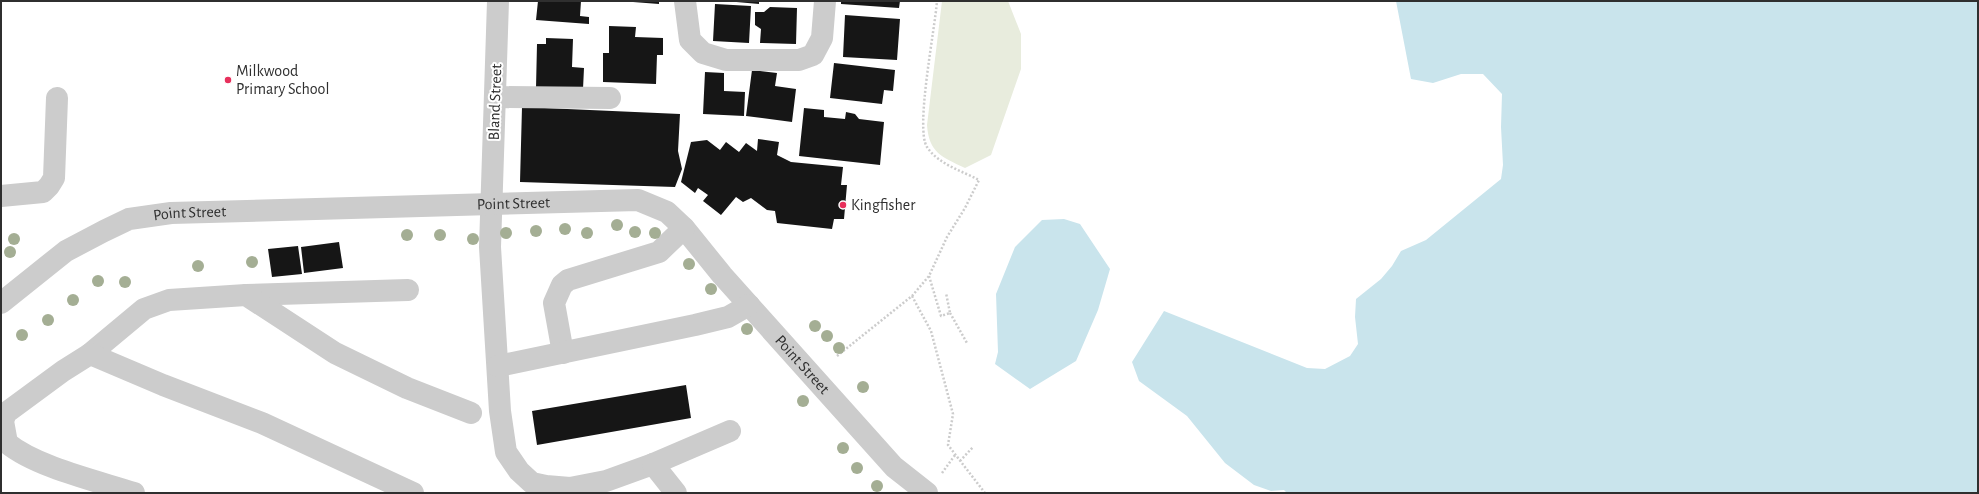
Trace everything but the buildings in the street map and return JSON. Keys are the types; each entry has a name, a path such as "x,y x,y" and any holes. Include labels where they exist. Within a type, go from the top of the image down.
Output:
{"street":[{"name":"Bland Street","path":"498,1 490,204 491,274 500,411 506,452 519,471 532,483 570,488 606,481 653,464 730,431"},
{"path":"685,1 690,40 703,53 726,60 799,60 813,55 822,38 824,1"},
{"path":"495,97 610,98"},
{"path":"1,196 43,192 50,186 54,178 57,98"},
{"name":"Point Street","path":"1,303 66,251 129,219 171,213 638,200 668,212 684,228 749,305 894,467 933,486"},
{"path":"563,353 554,303 562,285 568,280 659,252 684,228"},
{"path":"134,493 76,474 20,453 7,443 3,422 6,413 63,371 90,354 144,309 169,300 246,295 408,290"},
{"path":"246,295 335,353 407,388 471,412"},
{"path":"498,366 695,326 728,317 749,305"},
{"path":"90,354 162,385 262,423 413,493"},
{"path":"653,464 676,493"}],"path":[{"path":"837,356 912,296 929,276 947,237 966,208 979,180 938,159 927,147 923,136 923,110 937,1"},
{"path":"929,276 941,316 950,313"},
{"path":"946,294 950,313 967,343"},
{"path":"912,296 931,331 953,414 948,445 985,493"},
{"path":"960,461 973,447"},
{"path":"933,486 956,454"}],"shaded area":[{"path":"942,1 1008,1 1021,34 1021,69 991,155 965,168 938,153 934,148 928,134 927,125"}],"water":[{"path":"1396,1 1978,1 1978,493 1287,493 1284,490 1271,491 1254,485 1225,463 1187,416 1139,381 1132,362 1164,311 1307,368 1325,369 1350,356 1358,344 1355,317 1356,299 1381,279 1392,266 1401,251 1426,240 1501,179 1503,165 1501,127 1502,94 1483,74 1461,74 1433,83 1411,79"},
{"path":"1064,219 1080,224 1110,269 1098,310 1076,361 1030,389 995,364 998,352 996,294 1015,247 1042,220"}],"place":[{"name":"Milkwood Primary School","path":"228,80"},
{"name":"Kingfisher","path":"843,205"}]}
